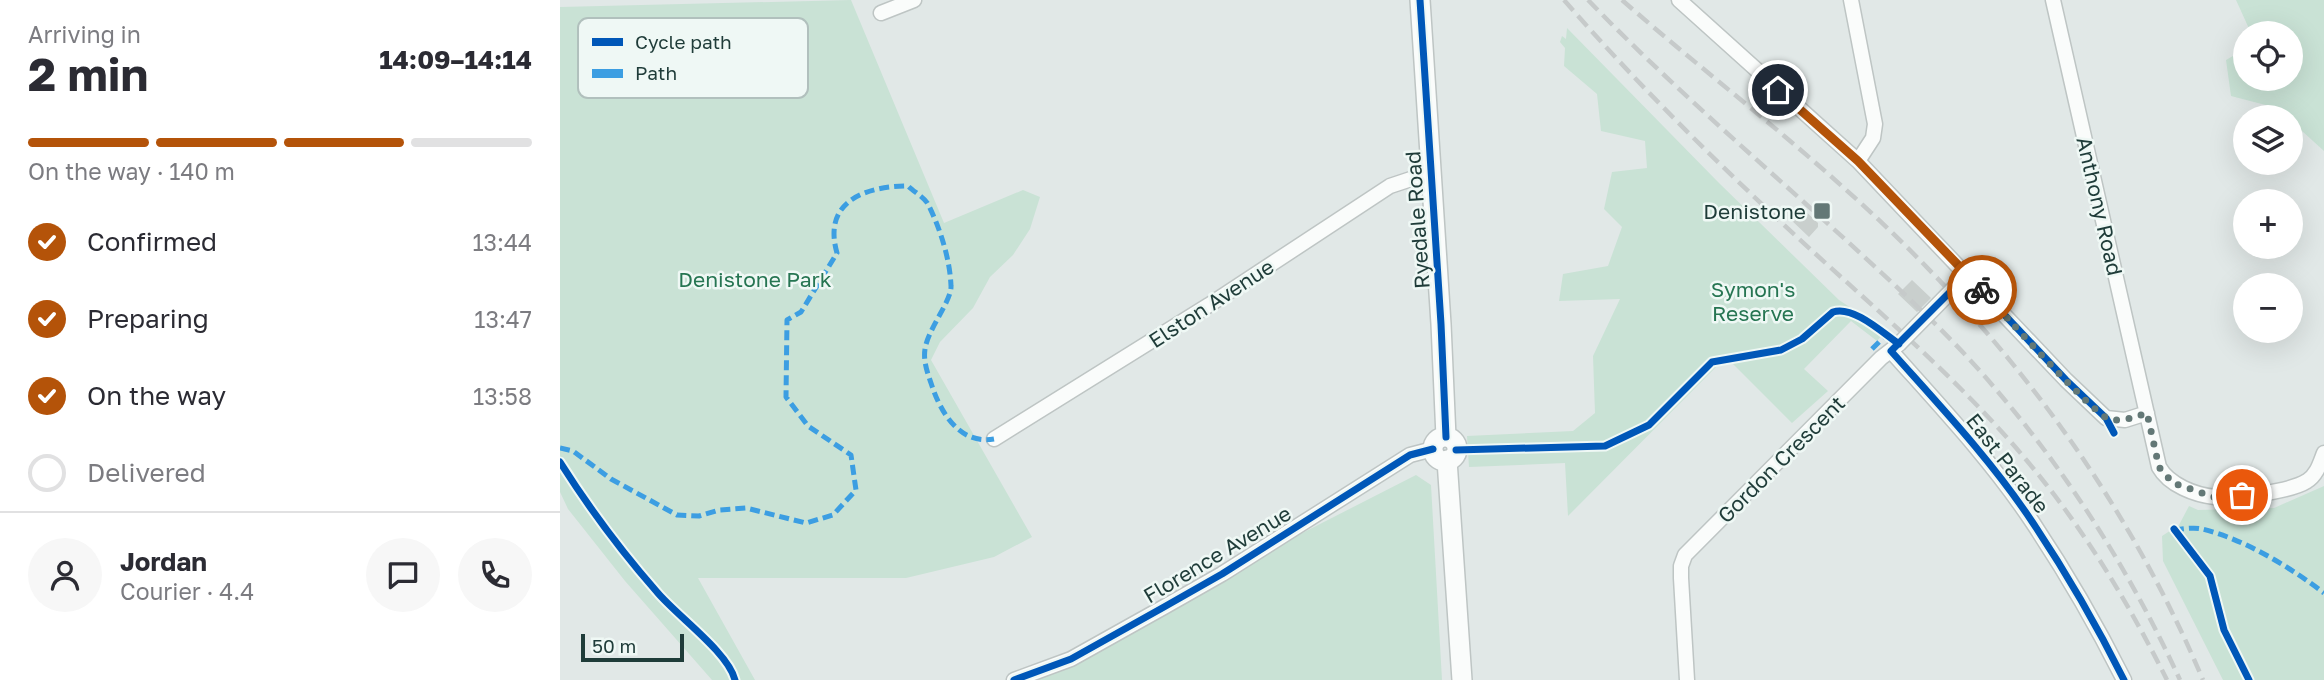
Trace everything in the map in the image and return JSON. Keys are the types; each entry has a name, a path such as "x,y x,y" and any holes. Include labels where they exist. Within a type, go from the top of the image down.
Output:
{"street":[{"path":"881,13 914,0"},
{"name":"Ryedale Road","path":"1420,0 1441,324 1442,449 1462,680"},
{"path":"1679,0 1858,161 1963,279 2106,418 2125,420 2147,413"},
{"path":"1851,0 1875,124 1873,138 1858,161"},
{"name":"Anthony Road","path":"2053,0 2162,473 2173,483 2214,497 2269,493 2309,480 2316,473 2324,453"},
{"name":"Elston Avenue","path":"994,439 1209,305 1390,186 1411,179 1431,179"},
{"name":"Gordon Crescent","path":"1687,680 1681,578 1685,555 1963,279"},
{"name":"East Parade","path":"1895,348 2032,522 2096,626 2124,680"},
{"name":"Florence Avenue","path":"1014,680 1072,659 1222,574 1410,455 1442,449"}],"green space":[{"name":"Denistone Park","path":"851,0 944,223 1023,190 1040,197 1030,229 1013,255 990,277 973,308 940,342 931,360 1032,537 994,557 906,578 698,578 755,680 712,680 625,581 568,509 560,492 560,7"},
{"path":"2236,0 2324,0 2324,151 2303,132 2303,105 2266,105 2231,96 2226,60 2233,56 2233,91 2303,91 2303,21 2246,21"},
{"name":"Symon's Reserve","path":"1567,28 1719,183 1839,300 1886,331 1877,341 1851,321 1804,369 1828,391 1792,423 1726,357 1568,516 1565,463 1469,467 1467,436 1573,431 1595,413 1593,356 1620,299 1559,301 1563,274 1608,266 1622,227 1604,209 1612,172 1647,168 1645,141 1601,131 1597,94 1564,66 1565,48 1560,42 1562,36 1566,39"},
{"path":"1416,475 1431,485 1442,680 1010,680 1062,667 1222,574"},
{"path":"2324,486 2324,680 2223,680 2163,561 2162,536 2179,525 2189,506 2198,510 2274,508"}],"building":[{"path":"1800,206 1818,223 1818,227 1809,237 1789,218"},
{"path":"1912,280 1931,298 1917,312 1898,294"}],"railway":[{"path":"1564,0 1648,92 1707,151 1926,355 2017,449 2063,506 2095,554 2126,603 2167,680"},
{"path":"1588,0 1683,93 1904,294 1993,386 2048,454 2097,527 2141,602 2180,680"},
{"path":"1622,0 1844,188 1901,241 1954,296 2004,354 2095,476 2171,609 2203,680"}],"marked path":[{"path":"560,448 573,451 611,479 677,515 699,516 719,510 746,508 806,523 833,515 856,490 851,455 808,426 786,397 787,320 801,312 837,253 834,235 836,221 842,209 863,193 908,186 926,201 944,244 949,265 950,292 925,349 925,363 930,381 941,407 954,425 971,437 994,439"},
{"path":"1872,349 1886,335"},
{"path":"2174,530 2199,528 2234,540 2282,564 2324,593"}],"cycle path":[{"path":"1420,0 1446,437"},
{"path":"2114,433 2106,418 2066,380 1967,275 1891,351 1965,434 2017,500 2070,581 2124,680"},
{"path":"1456,450 1605,446 1649,425 1712,362 1781,350 1802,339 1833,312 1850,312 1899,344"},
{"path":"1014,680 1071,659 1222,574 1410,455 1433,449"},
{"path":"560,462 631,561 666,602 713,646 735,680"},
{"path":"2174,529 2210,576 2224,630 2249,680"}],"way so far":[{"path":"1982,290 2066,380 2106,418 2125,420 2147,413 2159,467 2173,483 2214,497 2242,495"}],"place":[{"name":"Denistone","path":"1822,211"}],"route":[{"path":"1778,90 1858,161 1982,290"}]}
